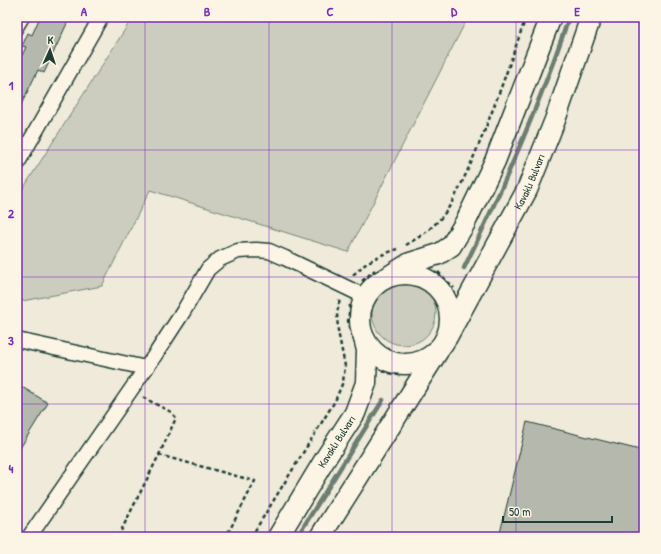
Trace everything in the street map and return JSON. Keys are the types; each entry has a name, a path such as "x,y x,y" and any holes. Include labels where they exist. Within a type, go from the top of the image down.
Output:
{"main road":[{"name":"Kavaklı Bulvarı","path":"278,537 327,456 356,413 366,383 367,350 360,323 361,308 366,297 377,282 410,263 438,254 451,246 465,223 495,161 551,17"},
{"name":"Kavaklı Bulvarı","path":"320,537 443,343 527,190 556,120 592,17"},
{"name":"Kavaklı Bulvarı","path":"364,338 373,351 385,359 399,364 413,363 427,358 443,343 451,323 450,309 444,295 435,284 422,276 406,273 391,275"}],"street":[{"path":"17,164 101,17"},
{"path":"29,537 146,368 183,312 208,269 220,259 238,252 256,250 269,251 366,297"},
{"path":"17,340 146,368"}],"lane":[{"path":"17,32 26,17"}],"path":[{"path":"437,272 455,288"},
{"path":"377,370 409,377"},
{"path":"118,537 176,418 171,412 130,391"},
{"path":"159,455 255,481 226,537"}],"shaded area":[{"path":"133,17 468,17 348,252 150,190 102,286 17,302 17,198"},
{"path":"404,281 416,284 427,290 433,301 436,313 433,325 427,336 416,342 404,345 392,342 381,336 375,325 372,313 375,301 381,290 392,284"}],"building":[{"path":"40,17 70,17 44,73 38,70 17,113 17,66 26,47 22,46 28,33 32,35"},
{"path":"17,384 48,403 17,453"},
{"path":"527,422 644,451 644,537 499,537"}],"waterway":[{"path":"464,268 534,113 569,17"},
{"path":"297,537 383,400"}]}
